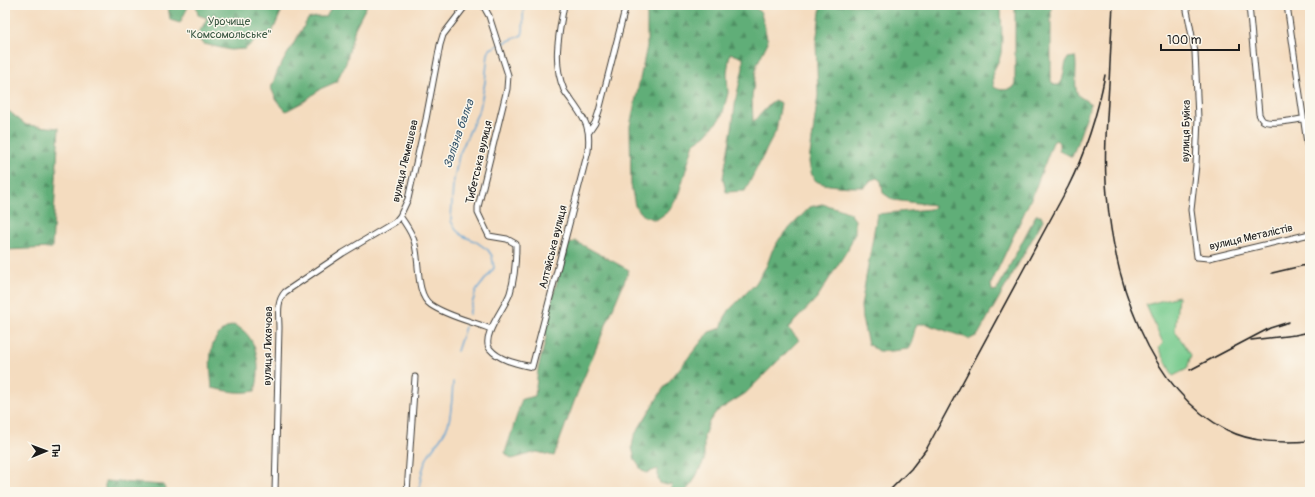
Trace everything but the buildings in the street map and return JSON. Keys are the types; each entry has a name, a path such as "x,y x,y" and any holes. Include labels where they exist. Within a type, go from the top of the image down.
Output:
{"street":[{"name":"вулиця Лемешєва","path":"466,5 443,35 409,192 404,209 400,216 413,237 418,256 422,294 429,304 447,314 491,329"},
{"name":"Тибетська вулиця","path":"483,5 489,16 508,75 507,89 478,207 478,213 489,236 507,239 516,244 516,270 510,294 491,329 488,344 490,349 503,358 532,367"},
{"name":"Алтайська вулиця","path":"532,367 588,151 589,132 586,122 564,90 558,67 557,51 564,5"},
{"name":"Алтайська вулиця","path":"589,132 595,123 626,5"},
{"name":"вулиця Буйка","path":"1186,5 1195,52 1198,118 1196,165 1191,210 1197,257"},
{"path":"1249,5 1259,114 1261,119 1265,122 1302,119"},
{"path":"1287,5 1302,119 1310,164"},
{"name":"вулиця Лихачова","path":"275,492 279,328 278,305 280,298 285,292 343,252 395,222 400,216"},
{"name":"вулиця Металістів","path":"1197,257 1209,258 1310,234"},
{"path":"406,492 415,377"}],"green space":[{"name":"Урочище \"Комсомольське\"","path":"168,5 189,5 180,23 170,20"},
{"name":"Урочище \"Комсомольське\"","path":"196,5 284,5 272,33 263,34 245,49 230,50 204,44 195,37 207,18 198,15"},
{"path":"333,5 367,5 355,28 346,63 336,82 320,89 305,101 286,111 277,101 271,88 278,70 308,19 326,17"},
{"path":"626,5 753,5 761,13 768,42 757,64 752,97 753,122 774,100 781,103 776,131 745,191 726,192 723,178 736,98 743,68 743,58 730,53 727,73 728,93 722,116 706,135 694,143 678,196 669,211 656,220 644,216 635,206 631,185 630,126 647,46 647,12 626,7"},
{"path":"821,5 1001,5 1001,53 994,71 993,80 994,87 1001,90 1013,88 1015,83 1015,5 1051,5 1051,81 1054,85 1059,85 1061,82 1068,58 1075,57 1078,95 1091,104 1072,157 1059,150 1059,143 1056,140 1053,142 1034,192 991,284 992,291 997,290 1036,215 1041,215 1043,220 978,335 970,339 926,324 917,324 908,349 878,351 868,344 862,319 861,306 877,214 931,209 934,205 893,200 883,193 881,181 877,178 871,180 865,187 831,185 815,180 809,162 818,95 816,43"},
{"path":"5,108 26,125 59,128 52,248 5,250"},
{"path":"822,204 850,213 855,220 855,233 848,249 817,298 788,328 799,340 746,393 716,412 709,422 704,436 704,461 693,482 685,492 670,492 672,484 667,485 660,483 658,479 658,469 646,473 641,469 635,460 632,447 634,436 663,389 709,332 721,328 730,309 756,283 767,265 772,251 780,238 810,207"},
{"path":"575,241 629,270 577,394 554,456 537,452 512,459 505,453 522,399 535,396 538,369 546,338 545,322 568,245"},
{"path":"1178,296 1175,331 1191,355 1187,369 1173,376 1159,348 1163,343 1146,305"},
{"path":"233,325 248,335 256,352 258,372 255,391 239,392 212,388 210,369 211,351 218,336 224,330"},
{"path":"105,481 163,485 167,492 105,492"}],"waterway":[{"name":"Залізна балка","path":"469,314 476,291 494,268 492,256 488,250 475,241 463,236 456,230 451,221 453,184 459,155 480,108 490,49 522,35 524,7 530,5"},
{"path":"457,351 465,327"},
{"name":"Залізна балка","path":"419,492 426,460 448,425 453,382"}],"railway":[{"path":"1113,5 1106,148 1107,195 1117,261 1127,295 1140,328 1156,360 1175,388 1199,412 1227,430 1257,440 1278,442 1310,441"},
{"path":"888,492 911,469 927,448 1068,187 1090,132 1099,103 1105,75"},
{"path":"1272,273 1310,264"},
{"path":"1190,370 1270,328 1289,322"},
{"path":"1251,340 1310,332"}]}
